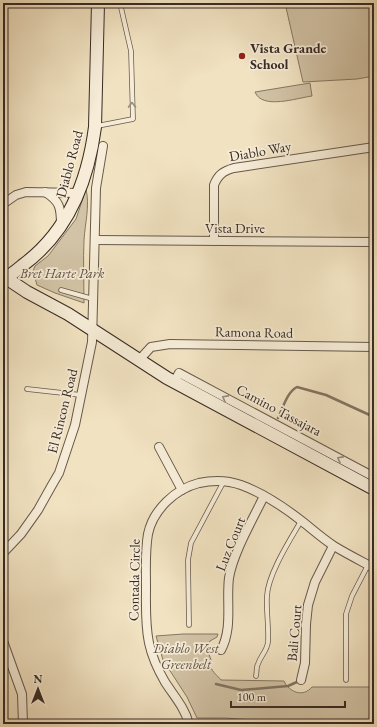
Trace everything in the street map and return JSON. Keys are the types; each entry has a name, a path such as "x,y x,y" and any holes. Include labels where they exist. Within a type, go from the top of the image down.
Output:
{"street":[{"name":"Diablo Road","path":"4,279 31,260 51,240 72,208 78,192 89,159 94,127 98,3"},
{"name":"El Rincon Road","path":"3,553 21,534 38,510 59,473 75,425 92,342 91,328 96,188 103,146"},
{"name":"Diablo Way","path":"214,241 214,186 217,178 222,173 241,167 374,148"},
{"path":"3,204 16,195 26,192 78,192"},
{"path":"45,192 52,196 57,202 61,214 61,225"},
{"name":"Vista Drive","path":"95,240 374,242"},
{"name":"Camino Tassajara","path":"4,279 68,314 174,382 374,489"},
{"name":"Ramona Road","path":"140,359 151,347 170,344 374,347"},
{"name":"Camino Tassajara","path":"174,382 179,373 374,477"},
{"path":"159,447 182,490"},
{"name":"Contada Circle","path":"189,724 176,697 165,681 154,660 146,627 146,549 148,533 153,519 161,507 171,498 182,490 208,481 224,481 240,484 264,496 286,510 333,546 371,566"},
{"name":"Luz Court","path":"221,650 225,643 227,633 229,578 232,565 264,496"},
{"name":"Bali Court","path":"301,680 305,663 308,604 315,582 333,546"},
{"path":"3,641 22,694 23,724"}],"lane":[{"path":"94,127 132,119 131,51 120,3"},
{"path":"61,290 93,299"},
{"path":"27,389 81,395"},
{"path":"189,625 188,560 191,543 224,481"},
{"path":"256,676 258,663 266,651 268,642 266,595 268,586 289,542 302,521"},
{"path":"346,680 346,614 352,596 371,566"}],"green space":[{"path":"285,3 374,3 374,76 357,79 303,82"},
{"path":"310,83 312,96 280,102 265,100 259,97 255,92"},
{"name":"Bret Harte Park","path":"86,189 88,202 84,248 84,303 37,285 33,271 35,266 48,256 76,219"},
{"name":"Diablo West Greenbelt","path":"218,634 217,637 210,641 207,649 211,660 212,669 221,680 284,681 293,691 301,693 312,687 374,687 374,724 254,724 253,720 197,718 187,697 163,660 156,636"}],"waterway":[{"path":"278,418 288,396 297,387 326,395 374,417"},
{"path":"216,684 241,690 288,686 299,681"}],"place":[{"name":"Vista Grande School","path":"242,56"}]}
